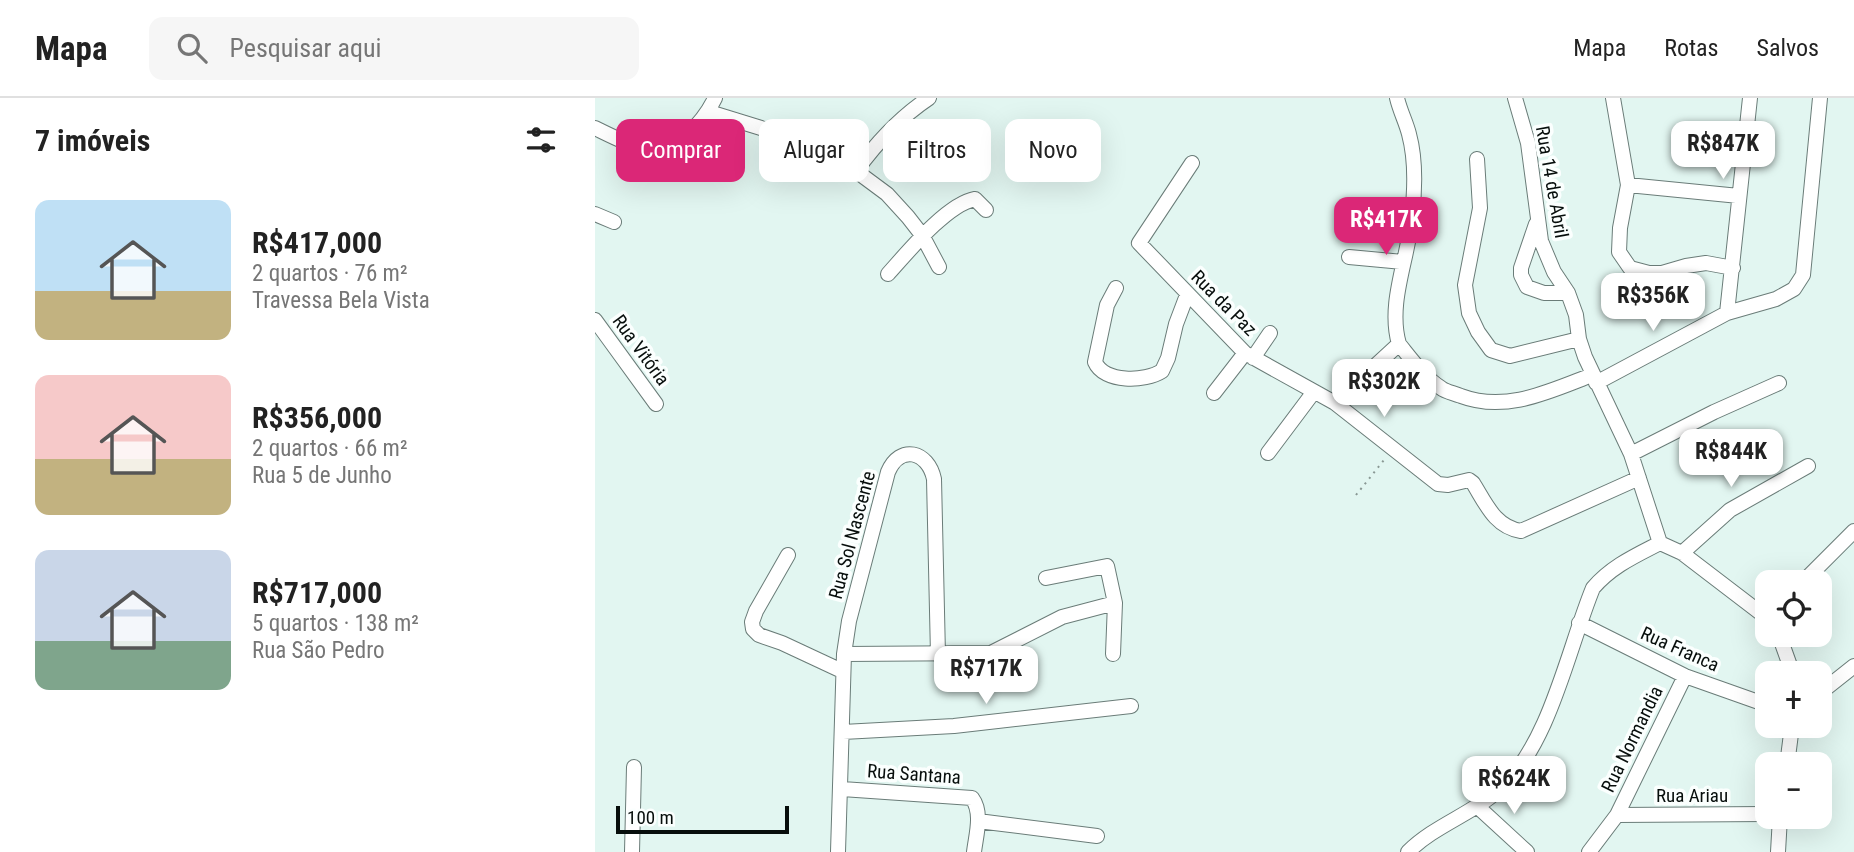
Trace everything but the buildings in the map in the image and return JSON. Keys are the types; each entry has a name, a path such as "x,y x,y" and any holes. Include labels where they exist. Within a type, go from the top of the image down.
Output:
{"street":[{"path":"595,128 638,146 658,149 679,142 709,112 715,98"},
{"path":"869,154 887,131 907,112 929,98"},
{"path":"1397,98 1409,132 1414,159 1412,217 1395,328 1399,344 1417,367 1441,389 1469,399 1513,402 1594,379 1727,313 1776,299 1794,289 1803,275 1820,98"},
{"name":"Rua 14 de Abril","path":"1515,98 1528,144 1541,241 1554,272 1569,293 1576,315 1579,339 1594,379 1631,454 1660,543"},
{"path":"1613,98 1628,185 1620,228 1619,251 1630,268 1662,274 1706,263 1733,268"},
{"path":"1727,313 1750,98"},
{"path":"709,112 759,127"},
{"path":"1477,159 1480,208 1465,285 1469,313 1478,332 1491,350 1510,356 1579,339"},
{"name":"Rua da Paz","path":"1192,163 1139,243 1187,295 1249,355 1335,403 1439,484 1448,485 1469,480 1500,524 1509,529 1521,531 1639,478"},
{"path":"869,181 887,194 922,235 939,267"},
{"path":"1628,185 1739,197"},
{"path":"888,274 922,235 967,201 978,200 986,210"},
{"path":"595,215 614,222"},
{"path":"1537,223 1521,275 1527,287 1544,293 1569,293"},
{"path":"1349,257 1403,262"},
{"path":"1115,288 1107,305 1095,362 1101,371 1138,379 1157,374 1165,366 1187,295"},
{"name":"Rua Vitória","path":"595,320 656,404"},
{"path":"1214,393 1270,332"},
{"path":"1335,403 1399,344"},
{"path":"1631,454 1779,383"},
{"path":"1268,453 1313,393"},
{"name":"Rua Sol Nascente","path":"838,852 842,789 842,671 849,621 888,472 899,457 912,454 930,465 934,479 939,655"},
{"path":"1682,553 1730,510 1808,467"},
{"path":"1815,570 1854,531"},
{"path":"1408,852 1453,819 1478,807 1503,787 1518,769 1543,727 1593,588 1605,574 1622,562 1660,543 1682,553 1755,609"},
{"path":"788,555 756,611 752,620 753,629 759,635 842,671"},
{"path":"1046,578 1107,566 1115,603 1113,654"},
{"path":"844,654 991,653 1062,617 1115,603"},
{"name":"Rua Franca","path":"1579,622 1685,676 1755,701"},
{"path":"1832,683 1854,666"},
{"name":"Rua Normandia","path":"1589,852 1617,815 1685,676"},
{"path":"843,732 954,726 1131,706"},
{"path":"632,852 633,767"},
{"name":"Rua Santana","path":"842,789 964,796 972,799 977,815 1097,836"},
{"path":"1478,807 1527,852"},
{"name":"Rua Ariau","path":"1617,815 1755,814"},
{"path":"974,852 977,815"},
{"path":"1778,852 1779,829"}],"path":[{"path":"1356,495 1393,449"}]}
